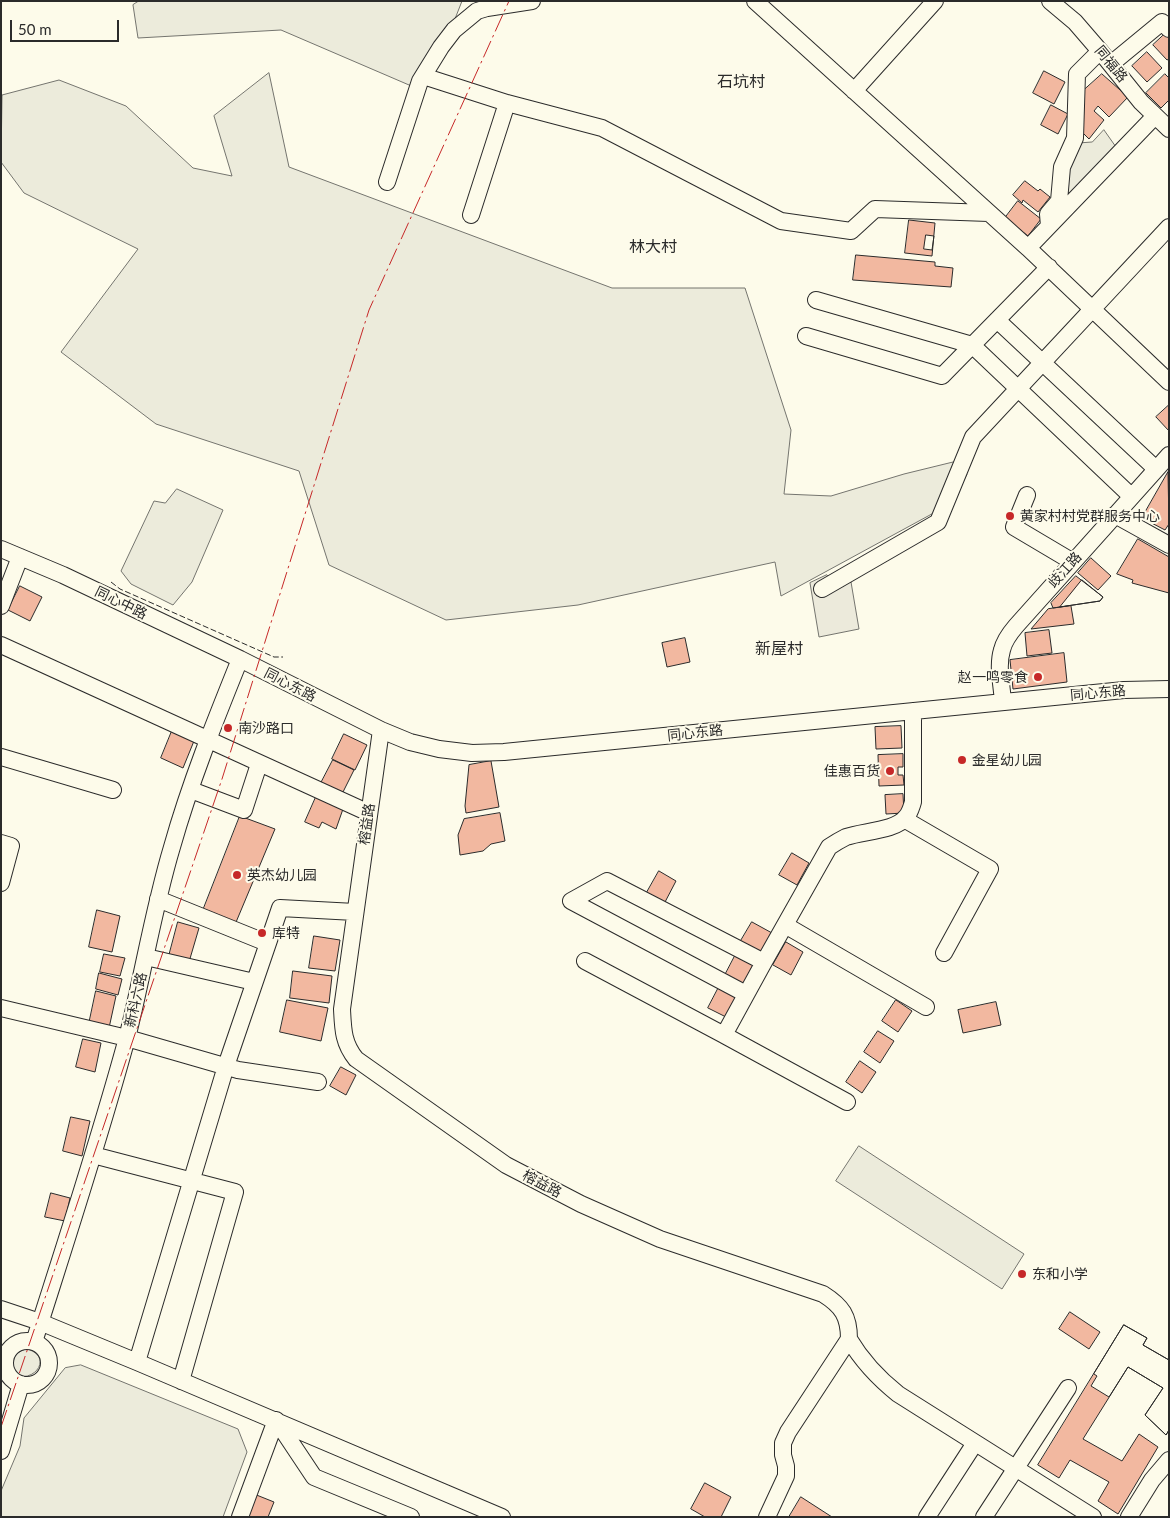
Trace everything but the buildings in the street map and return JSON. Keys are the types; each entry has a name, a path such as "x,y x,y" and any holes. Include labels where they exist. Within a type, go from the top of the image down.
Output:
{"street":[{"path":"387,182 420,81 450,36 477,11 532,1"},
{"path":"854,91 935,1"},
{"name":"同福路","path":"1050,1 1075,22 1141,102 1169,129"},
{"path":"765,5 854,91 1049,267 1169,382"},
{"path":"1111,64 1162,22 1169,30"},
{"path":"1049,226 1048,214 1059,201 1062,167 1075,138 1077,74 1100,50"},
{"path":"423,76 507,103 602,128 781,221 851,231 875,209 989,213"},
{"path":"471,215 507,103"},
{"path":"1028,248 1155,116"},
{"path":"822,589 938,522 972,437 1169,226"},
{"path":"806,336 942,376 1049,267"},
{"path":"816,300 972,345 1131,496"},
{"path":"997,320 1156,469"},
{"name":"歧江路","path":"1002,702 1000,659 1005,641 1016,626 1169,455"},
{"path":"1028,495 1014,527 1073,562"},
{"path":"1115,515 1169,545"},
{"name":"同心中路","path":"1,549 63,575 240,659"},
{"path":"1,606 20,557"},
{"path":"1,645 369,813"},
{"name":"同心东路","path":"240,659 381,730 410,742 439,749 472,753 504,752 1124,690 1169,689"},
{"name":"新科六路","path":"34,1342 72,1226 127,1038 158,899 172,847 208,740 240,659"},
{"path":"724,1035 829,847 848,837 899,824 910,811 913,802 913,711"},
{"name":"榕益路","path":"381,730 342,1008 343,1031 349,1050 356,1059 506,1165 581,1204 660,1239 824,1294 836,1302 844,1312 849,1325 849,1339"},
{"path":"1,757 113,790"},
{"path":"191,790 244,810 259,764"},
{"path":"904,819 990,869 944,953"},
{"path":"1,843 11,846 1,882"},
{"path":"746,994 571,901 607,881 764,962"},
{"path":"158,899 267,943"},
{"path":"137,1362 226,1066 280,908 356,912"},
{"path":"785,925 926,1007"},
{"path":"146,957 254,982"},
{"path":"585,961 847,1102"},
{"path":"1,1008 127,1038 238,1070 318,1082"},
{"path":"93,1155 235,1192 181,1381"},
{"path":"1,1309 40,1322 137,1362 502,1517"},
{"path":"767,1517 786,1476 783,1455 784,1443 788,1432 849,1339 869,1368 898,1394 1093,1517"},
{"path":"27,1341 34,1342 41,1345 46,1351 48,1366 46,1373 42,1379 35,1383 20,1384 6,1370 6,1356 14,1345 27,1341"},
{"path":"1,1451 20,1384"},
{"path":"984,1517 1068,1388"},
{"path":"240,1517 276,1420"},
{"path":"276,1420 314,1478 411,1517"},
{"path":"927,1517 975,1443"},
{"path":"1129,1517 1152,1480 1169,1460"}],"shaded area":[{"path":"139,1 462,1 433,75 423,91 281,30 138,38 133,5"},
{"path":"269,73 289,167 612,288 745,288 791,430 784,494 831,496 904,474 953,462 967,474 952,503 781,596 775,562 578,605 446,620 329,565 299,471 156,424 61,352 138,249 24,193 1,162 2,95 59,80 126,106 193,168 232,176 214,116"},
{"path":"1104,130 1116,147 1065,201 1067,168 1078,143 1092,142"},
{"path":"177,489 223,510 192,582 173,605 131,584 121,571 154,501 165,503"},
{"path":"827,575 834,585 851,582 859,629 819,637 810,583"},
{"path":"859,1146 1024,1254 1002,1289 836,1181"},
{"path":"27,1349 38,1356 40,1366 32,1374 19,1377 13,1364 15,1356 22,1350"},
{"path":"81,1365 238,1429 247,1452 223,1517 1,1517 1,1491 20,1446 24,1418 65,1368"}],"fence":[{"path":"111,582 120,589 274,657 283,657"}],"power":[{"path":"1,1427 222,779 369,310 509,1"}],"place":[{"name":"黄家村村党群服务中心","path":"1010,516"},
{"name":"赵一鸣零食","path":"1038,677"},
{"name":"南沙路口","path":"228,728"},
{"name":"金星幼儿园","path":"962,760"},
{"name":"佳惠百货","path":"890,771"},
{"name":"英杰幼儿园","path":"237,875"},
{"name":"库特","path":"262,933"},
{"name":"东和小学","path":"1022,1274"}],"district":[{"name":"石坑村","path":"741,82"},
{"name":"林大村","path":"653,247"},
{"name":"新屋村","path":"779,649"}]}
